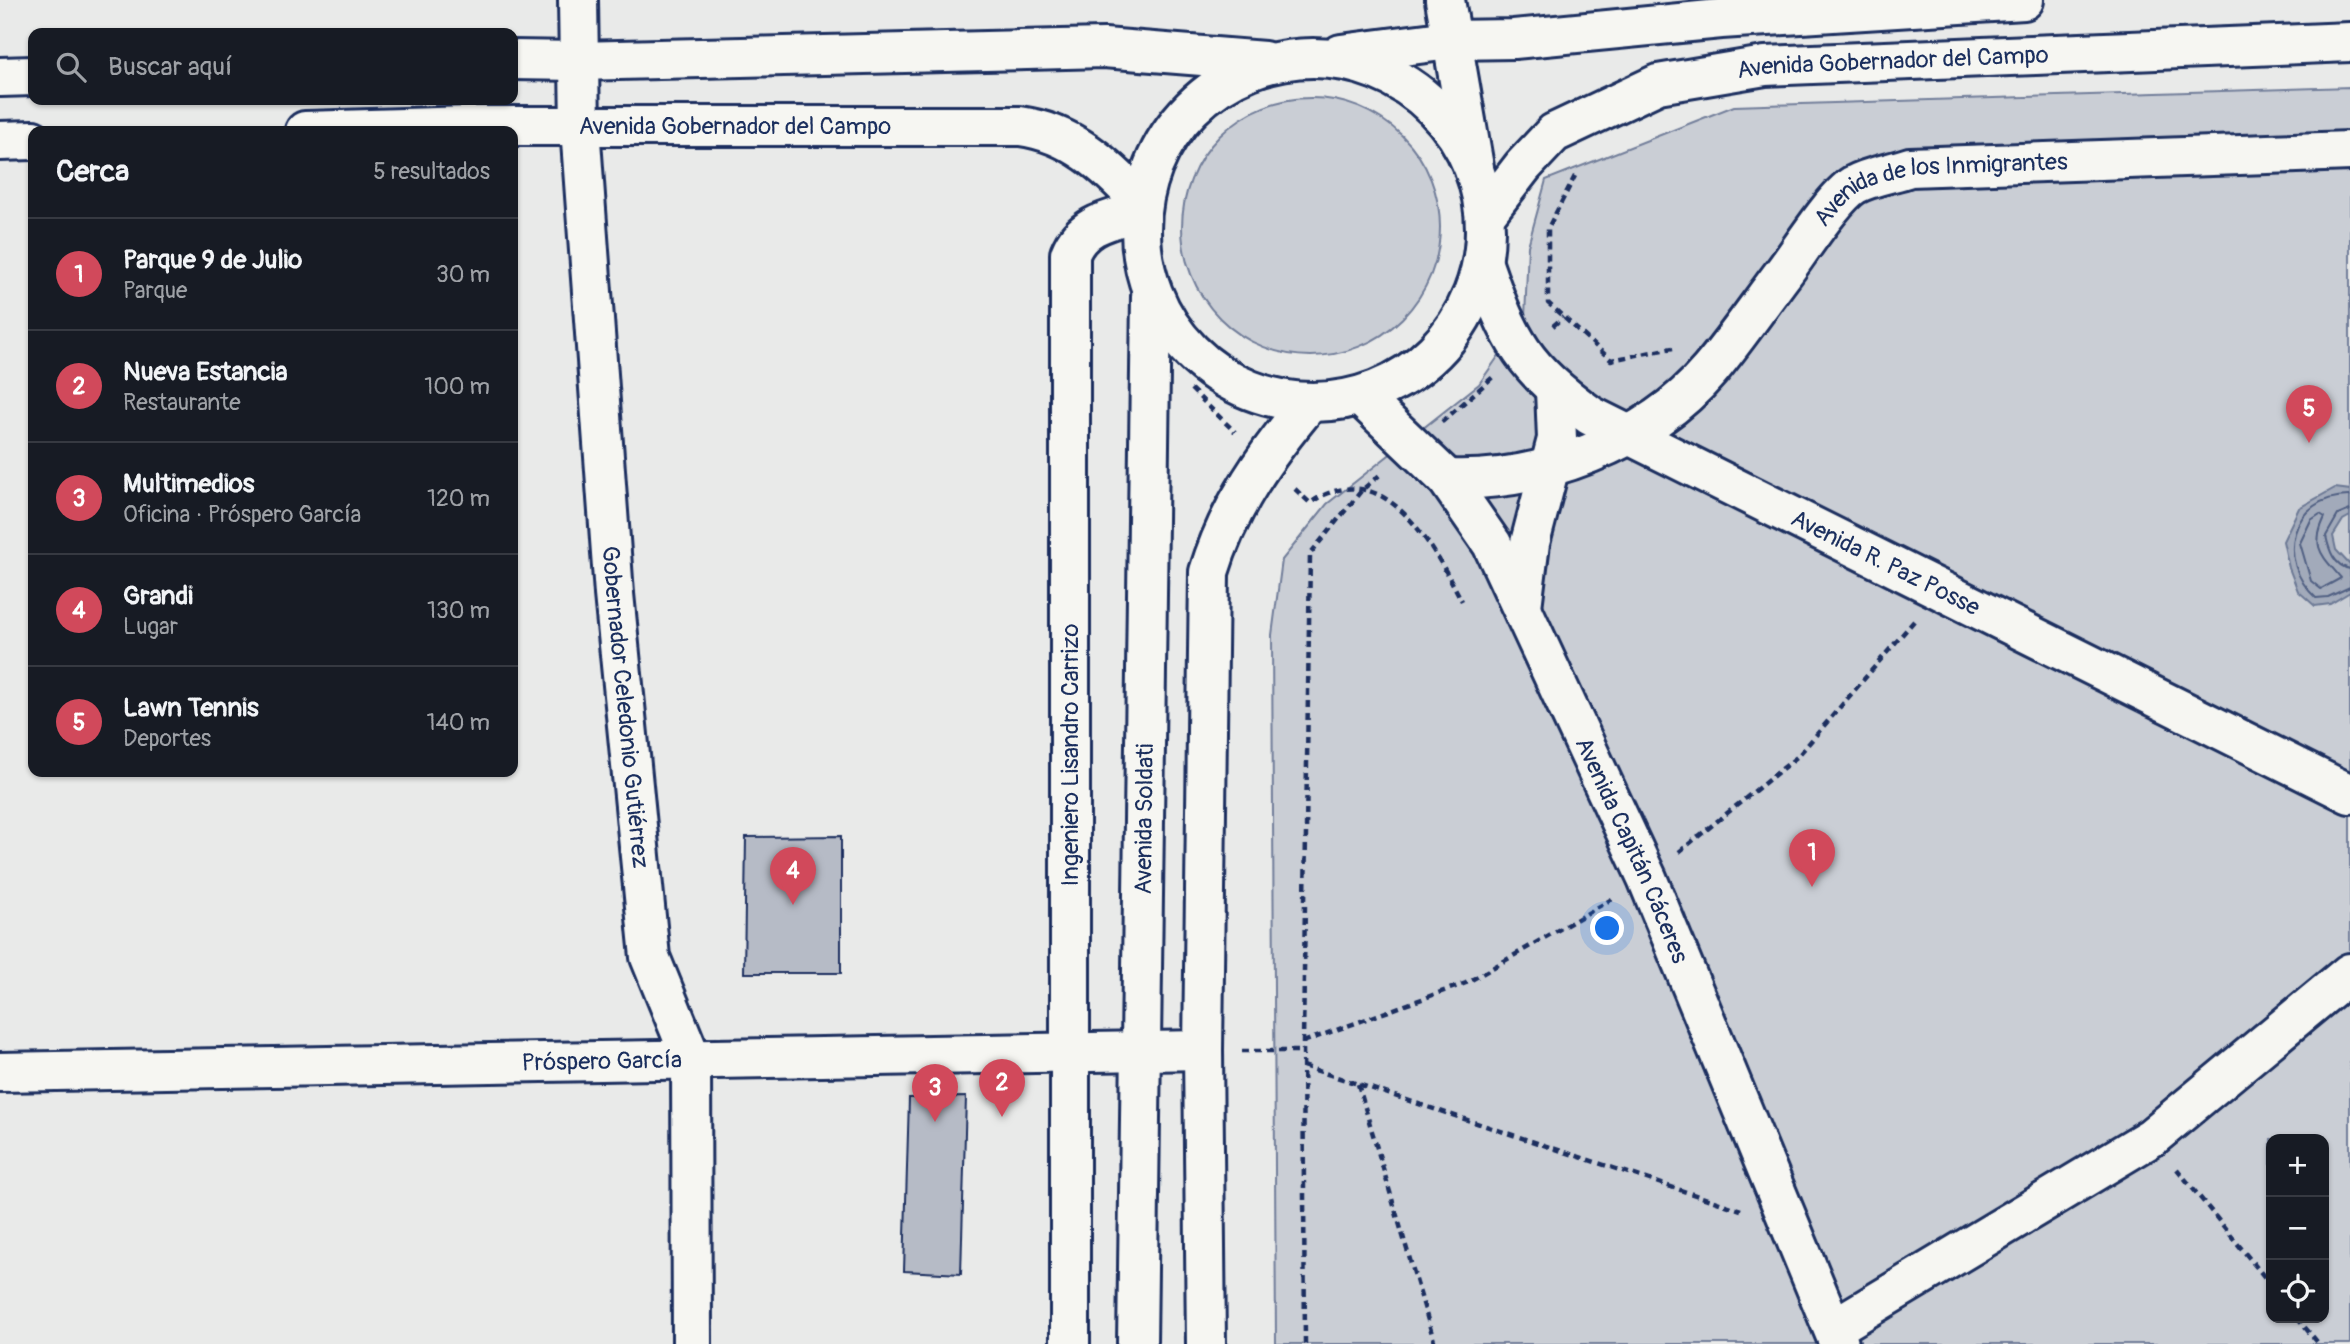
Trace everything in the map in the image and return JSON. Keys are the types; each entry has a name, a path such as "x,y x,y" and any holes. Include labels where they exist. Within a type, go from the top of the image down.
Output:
{"street":[{"name":"Gobernador Celedonio Gutiérrez","path":"578,0 580,127 614,594 650,957 691,1058 692,1344"},
{"path":"1273,61 1226,80 1186,112 1157,153 1141,206 1141,253 1151,294 1177,338 1214,373 1260,394 1310,402 1360,396 1403,377 1440,347 1467,309 1483,264 1486,214 1450,40 1445,0"},
{"path":"518,60 578,61 1104,48 1273,61 1450,40 1514,38 1721,19 2024,0"},
{"name":"Avenida Gobernador del Campo","path":"1486,214 1522,166 1554,133 1658,83 1765,66 2350,42"},
{"path":"1318,57 1368,65 1413,88 1450,123 1475,167"},
{"path":"0,77 28,76"},
{"name":"Avenida Gobernador del Campo","path":"518,126 1020,126 1050,132 1086,151 1141,206"},
{"path":"0,141 28,140"},
{"name":"Avenida de los Inmigrantes","path":"1447,479 1513,477 1551,467 1591,453 1630,433 1669,407 1708,372 1826,216 1854,186 1910,167 2350,151"},
{"name":"Ingeniero Lisandro Carrizo","path":"1070,1344 1070,254 1080,234 1141,206"},
{"name":"Avenida R. Paz Posse","path":"1483,264 1505,326 1536,373 1591,416 1630,433 2350,794"},
{"name":"Avenida Soldati","path":"1137,1344 1151,294"},
{"path":"1522,607 1530,543 1557,439 1555,390"},
{"name":"Avenida Capitán Cáceres","path":"1360,396 1447,479 1493,544 1647,878 1836,1336"},
{"path":"1206,1344 1203,1050 1209,572 1220,536 1239,499 1264,460 1310,402"},
{"path":"1836,1336 2152,1137 2350,972"},
{"name":"Próspero García","path":"0,1072 1203,1050"}],"path":[{"path":"1574,176 1548,228 1548,303 1611,360 1674,348"},
{"path":"1305,1344 1303,1051 1310,554 1362,490 1563,317"},
{"path":"1203,1050 1303,1051"},
{"path":"1303,1066 1792,1226"},
{"path":"1359,1084 1435,1344"},
{"path":"2152,1137 2266,1279"},
{"path":"2301,1323 2319,1344"}],"shaded area":[{"path":"2350,87 2350,1344 1276,1344 1272,635 1282,560 1327,504 1479,384 1525,318 1528,246 1546,180 1734,106"},
{"path":"1298,98 1324,98 1361,107 1383,119 1411,145 1431,177 1438,202 1438,252 1431,277 1419,299 1393,327 1361,347 1349,351 1324,356 1298,356 1261,347 1239,335 1211,309 1191,277 1187,265 1182,240 1182,214 1191,177 1203,155 1229,127 1261,107 1273,103"}],"water":[{"path":"2335,488 2350,490 2350,516 2343,520 2333,536 2336,550 2350,565 2350,592 2330,604 2315,606 2298,591 2283,541 2299,508"}],"building":[{"path":"841,836 841,973 744,973 746,837"},
{"path":"966,1097 961,1274 904,1271 909,1098"}],"place":[{"name":"Lawn Tennis","path":"2309,443"},
{"name":"Parque 9 de Julio","path":"1812,887"},
{"name":"Grandi","path":"793,905"},
{"name":"Nueva Estancia","path":"1002,1117"},
{"name":"Multimedios","path":"935,1122"}]}
